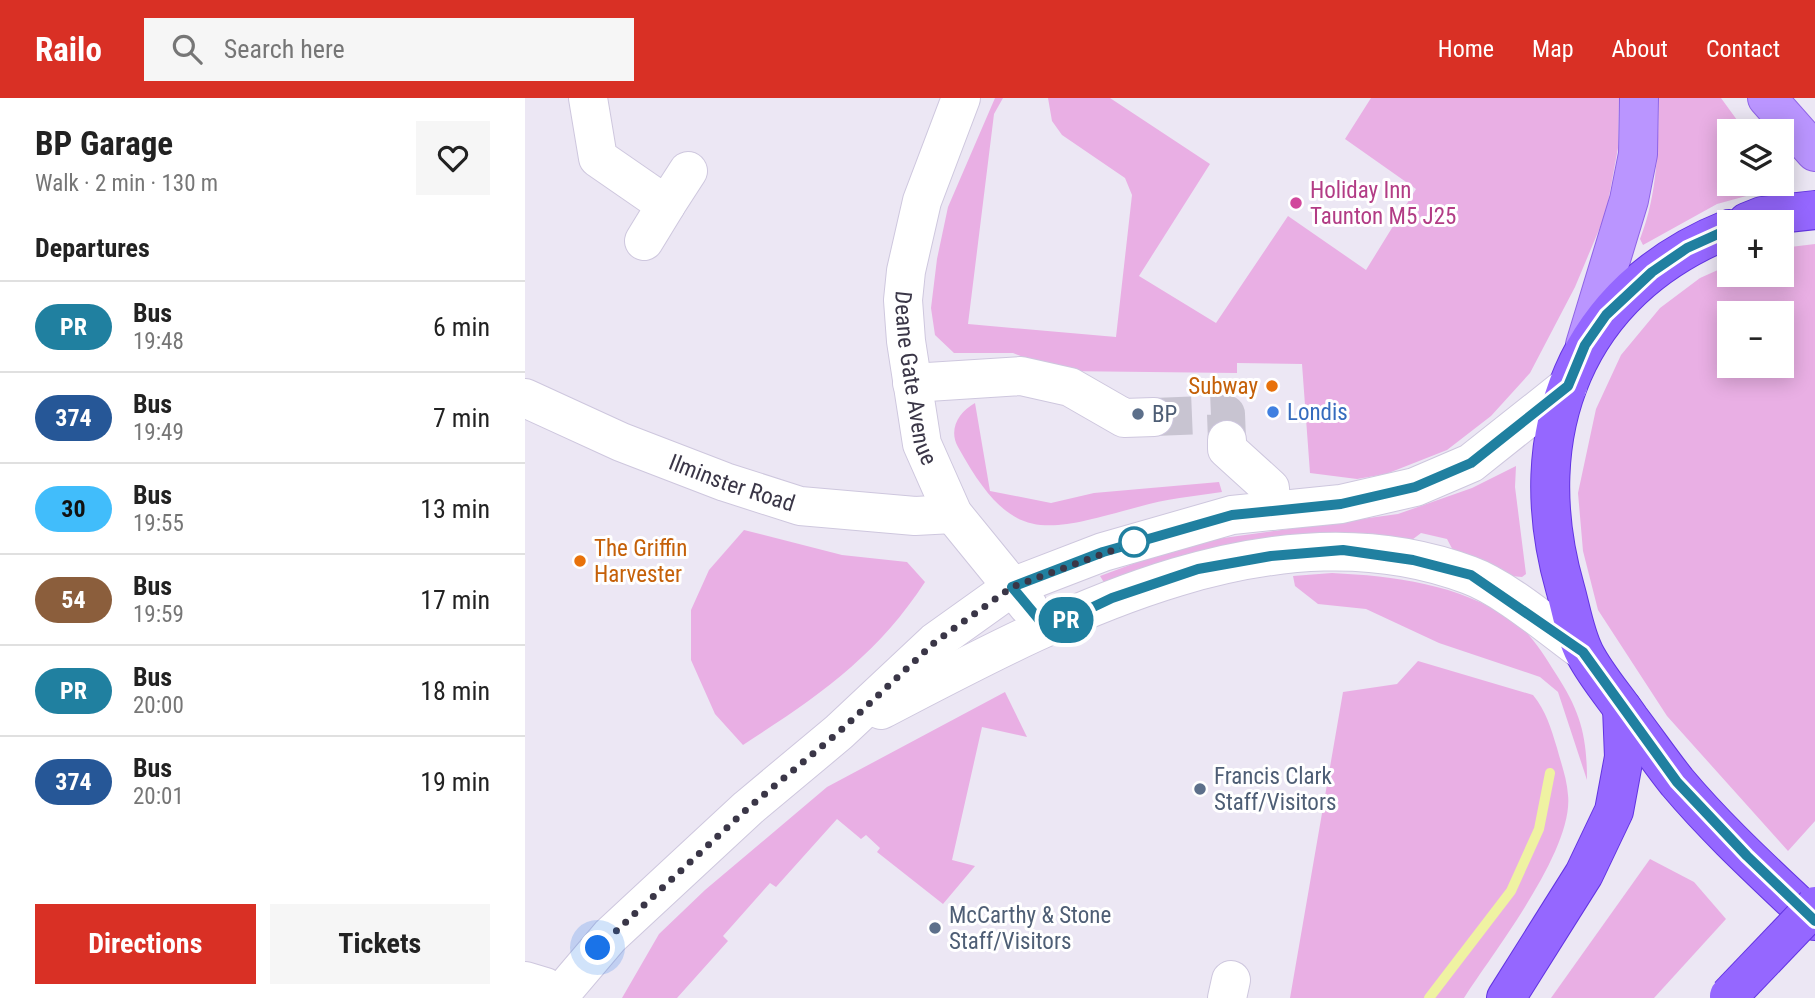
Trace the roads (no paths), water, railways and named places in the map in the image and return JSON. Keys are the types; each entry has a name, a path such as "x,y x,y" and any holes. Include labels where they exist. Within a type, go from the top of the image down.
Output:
{"highway":[{"path":"1794,212 1815,210"},
{"path":"1717,234 1687,248 1652,272 1606,315 1585,345 1568,386 1552,442 1548,500 1557,559 1583,652 1677,782 1747,856 1815,921"},
{"path":"1506,998 1584,874 1614,811 1624,757 1622,708"},
{"path":"1728,997 1815,906"}],"main road":[{"path":"1585,345 1629,200 1638,154 1639,98"},
{"path":"1767,98 1815,152"}],"street":[{"path":"588,98 597,158 666,205"},
{"name":"Deane Gate Avenue","path":"961,98 922,201 906,271 903,300 912,383 922,444 953,514 1047,629"},
{"path":"644,241 688,171"},
{"path":"912,383 1021,376 1070,387 1124,418 1154,416"},
{"path":"525,981 545,986 560,997 610,936 748,808 839,732 935,642 1012,587 1138,541 1232,515 1341,504 1415,487 1471,463 1568,386"},
{"name":"Ilminster Road","path":"525,398 621,442 725,482 800,506 932,517 953,514"},
{"path":"1227,440 1227,449 1270,488 1271,511"},
{"path":"839,732 956,671 1112,598 1198,569 1271,556 1343,550 1413,560 1471,575 1583,652"}],"waterway":[{"path":"1429,998 1511,891 1539,829 1550,773"}],"tunnel":[{"path":"1154,417 1226,414 1227,440"}],"place":[{"name":"Holiday Inn Taunton M5 J25","path":"1296,203"},
{"name":"Subway","path":"1272,386"},
{"name":"Londis","path":"1273,412"},
{"name":"BP","path":"1138,414"},
{"name":"The Griffin Harvester","path":"580,561"},
{"name":"Francis Clark Staff/Visitors","path":"1200,789"},
{"name":"McCarthy & Stone Staff/Visitors","path":"935,928"}]}
